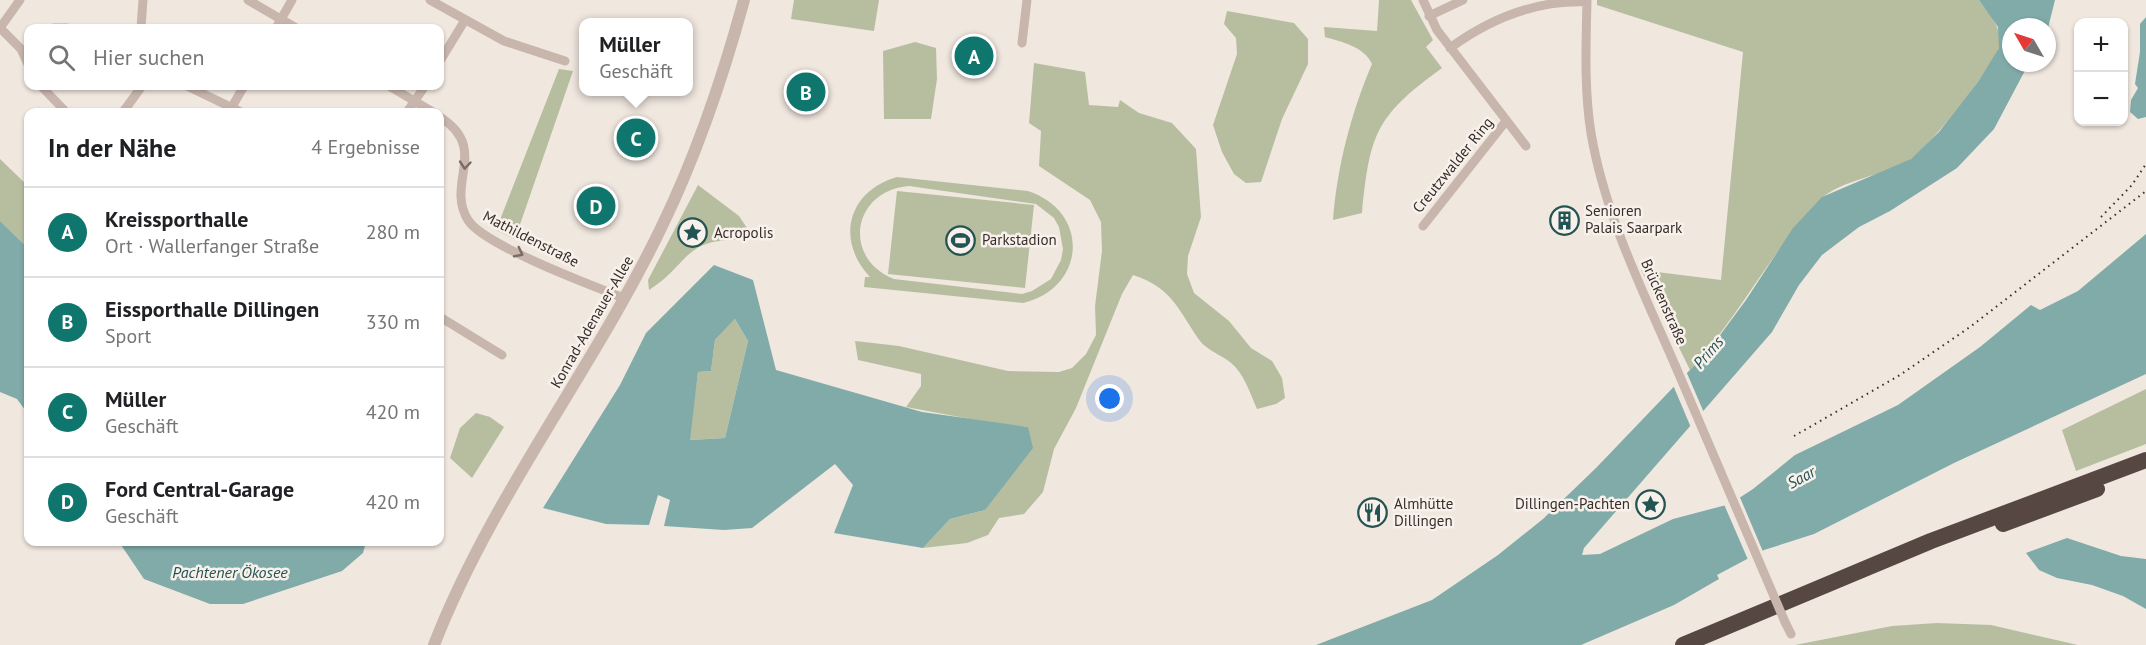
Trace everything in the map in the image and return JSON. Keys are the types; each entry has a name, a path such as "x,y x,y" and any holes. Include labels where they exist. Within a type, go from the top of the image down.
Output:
{"highway":[{"path":"1683,645 1941,537 2146,460"},
{"path":"1712,645 1972,536 2146,472"}],"street":[{"path":"20,0 0,28 24,50"},
{"path":"141,24 143,0"},
{"path":"248,0 289,24"},
{"path":"278,24 292,0"},
{"path":"430,0 504,41 565,61"},
{"name":"Konrad-Adenauer-Allee","path":"434,645 459,585 496,514 624,298 663,226 718,90 744,0"},
{"path":"1022,43 1027,0"},
{"name":"Creutzwalder Ring","path":"1423,0 1429,16 1450,48 1527,146"},
{"path":"1429,16 1462,0"},
{"path":"1450,48 1483,26 1524,9 1559,2 1587,1"},
{"name":"Brückenstraße","path":"1587,1 1587,87 1590,130 1599,172 1621,241 1791,634"},
{"path":"444,54 465,20"},
{"path":"45,90 62,108"},
{"path":"126,108 139,90"},
{"path":"194,90 226,108"},
{"path":"231,108 242,90"},
{"path":"396,90 426,108"},
{"path":"410,108 422,90"},
{"name":"Mathildenstraße","path":"444,121 458,133 465,148 463,208 471,224 484,235 522,255 624,298"},
{"name":"Creutzwalder Ring","path":"1423,226 1506,121"},
{"path":"444,319 502,355"}],"green space":[{"path":"794,0 879,0 874,31 791,19"},
{"path":"1379,0 1411,0 1433,40 1426,47 1442,68 1403,100 1380,128 1369,163 1362,213 1333,220 1346,140 1372,64 1358,49 1325,37 1324,27 1377,31"},
{"path":"1597,0 1979,0 1995,22 2000,41 1994,58 1973,89 1920,152 1902,165 1839,187 1820,200 1785,241 1708,350 1690,370 1641,270 1721,280 1743,52 1597,5"},
{"path":"1227,11 1294,23 1308,39 1308,64 1282,119 1261,182 1246,183 1234,174 1222,152 1213,125 1237,54 1236,38 1224,24"},
{"path":"915,42 936,48 937,79 931,119 884,119 883,51"},
{"path":"1034,63 1085,72 1089,105 1118,107 1120,100 1139,113 1172,123 1196,149 1201,217 1188,256 1187,274 1194,293 1229,321 1251,348 1272,361 1282,378 1285,398 1276,404 1257,409 1246,384 1235,367 1200,341 1166,293 1146,280 1133,275 1122,294 1076,408 1054,449 1043,492 1024,514 999,518 988,535 967,543 923,548 950,519 985,510 1028,427 997,424 906,407 921,386 921,374 858,360 855,341 899,346 1008,371 1059,372 1072,368 1086,354 1096,335 1095,306 1102,251 1101,222 1090,200 1039,166 1041,131 1029,123"},
{"path":"559,69 573,71 515,239 496,230"},
{"path":"0,159 24,182 24,244 0,221"},
{"path":"897,177 1028,191 1048,201 1063,215 1071,232 1073,249 1069,267 1059,282 1044,295 1023,303 864,287 865,277 870,277 859,263 853,248 850,233 852,218 867,193 880,184","holes":["909,186 1036,204 1054,218 1059,227 1063,249 1061,260 1051,279 1032,291 1022,294 894,279 877,269 866,256 861,241 861,226 866,212 876,199 890,190"]},
{"path":"698,185 739,216 749,231 741,240 708,243 697,248 649,290 648,280"},
{"name":"Parkstadion","path":"897,191 1034,205 1025,288 888,274"},
{"path":"735,319 748,341 725,438 689,440 698,372 711,371 715,340"},
{"path":"2146,389 2146,444 2076,471 2062,430"},
{"path":"476,413 490,417 504,427 472,478 450,458 460,428"},
{"path":"1937,623 1991,625 2078,645 1795,645 1892,626"}],"water":[{"path":"1979,0 2055,0 2050,18 2002,18 2002,72 2024,72 1994,129 1957,168 1890,211 1859,227 1822,255 1799,285 1772,332 1584,548 1582,555 1600,554 1673,519 1730,504 1753,489 1795,455 1898,405 1980,347 2031,305 2040,310 2078,291 2146,234 2146,374 1954,463 1814,534 1764,550 1717,575 1719,579 1674,605 1581,645 1316,645 1432,600 1498,555 1543,519 1596,468 1709,350 1746,300 1793,228 1822,197 1911,159 1939,132 1978,82 1999,48 1998,27"},
{"path":"2146,17 2146,117 2138,119 2130,112 2131,100 2138,88 2135,84 2140,52 2140,24"},
{"path":"0,221 24,244 24,409 17,399 0,392"},
{"path":"714,265 753,280 776,370 922,412 1028,427 1033,448 985,510 950,519 923,548 834,533 853,485 835,464 752,528 724,530 664,526 670,500 658,495 649,525 606,524 543,508 620,385 646,333","holes":["735,319 748,341 725,438 690,440 698,372 711,371 715,340"]},
{"path":"2067,538 2121,556 2146,559 2146,609 2123,596 2092,585 2057,578 2039,570 2026,553"},
{"name":"Pachtener Ökosee","path":"122,546 365,546 363,553 342,571 243,604 210,604 144,579"}],"pier":[{"path":"1686,371 1705,415 1692,430 1673,385"},
{"path":"1739,495 1764,554 1749,562 1723,502"}],"railway":[{"path":"2101,217 2132,185 2146,164"},
{"path":"1794,436 1900,375 1970,327 2146,191"}],"place":[{"name":"Kreissporthalle","path":"974,56"},
{"name":"Eissporthalle Dillingen","path":"806,92"},
{"name":"Müller","path":"636,138"},
{"name":"Ford Central-Garage","path":"596,206"},
{"name":"Senioren Palais Saarpark","path":"1564,220"},
{"name":"Acropolis","path":"693,233"},
{"name":"Parkstadion","path":"961,240"},
{"name":"Dillingen-Pachten","path":"1651,504"},
{"name":"Almhütte Dillingen","path":"1373,513"}],"water label":[{"name":"Prims","path":"1708,352"},
{"name":"Saar","path":"1801,477"}]}
